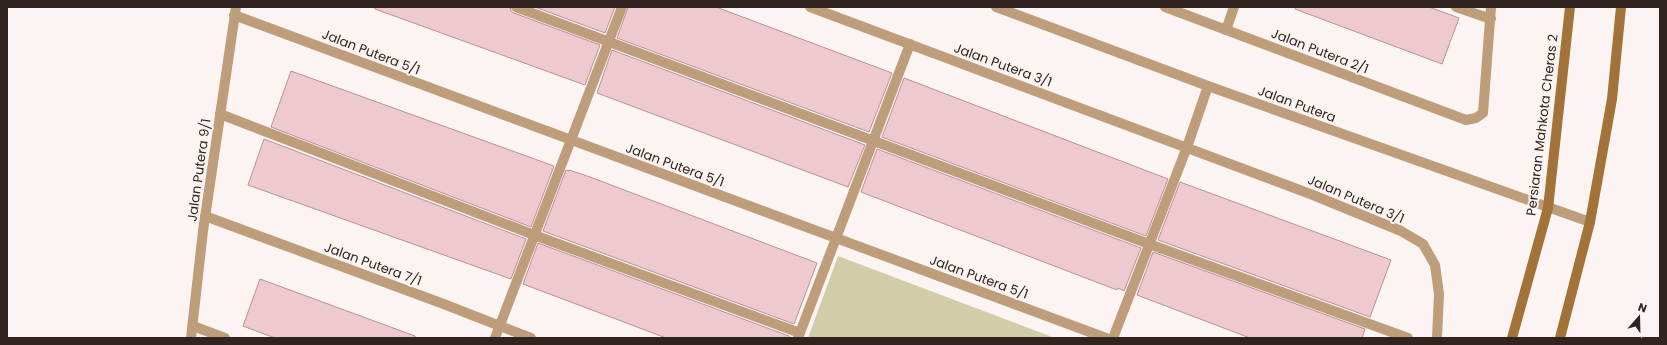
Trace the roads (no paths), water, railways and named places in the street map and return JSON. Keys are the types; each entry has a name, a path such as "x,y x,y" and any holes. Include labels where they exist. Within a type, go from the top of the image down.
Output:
{"street":[{"path":"516,7 1149,244 1408,338"},
{"path":"495,338 622,7"},
{"name":"Jalan Putera 3/1","path":"810,7 1187,147 1313,195 1401,231 1423,244 1435,265 1439,294 1437,338"},
{"name":"Jalan Putera","path":"996,7 1208,86 1590,222"},
{"name":"Jalan Putera 2/1","path":"1165,7 1466,120 1476,118 1484,113 1491,20"},
{"path":"1226,30 1234,7"},
{"path":"1456,7 1491,20 1491,7"},
{"name":"Persiaran Mahkota Cheras 2","path":"1512,338 1548,208 1570,7"},
{"path":"1560,338 1590,222 1612,99 1621,7"},
{"name":"Jalan Putera 9/1","path":"191,338 205,216 235,11"},
{"name":"Jalan Putera 5/1","path":"235,11 571,140 1106,338"},
{"path":"220,114 799,336 910,44"},
{"path":"1113,338 1187,147 1208,86"},
{"name":"Jalan Putera 7/1","path":"205,216 434,300 531,338"},
{"path":"192,326 225,338"}]}
